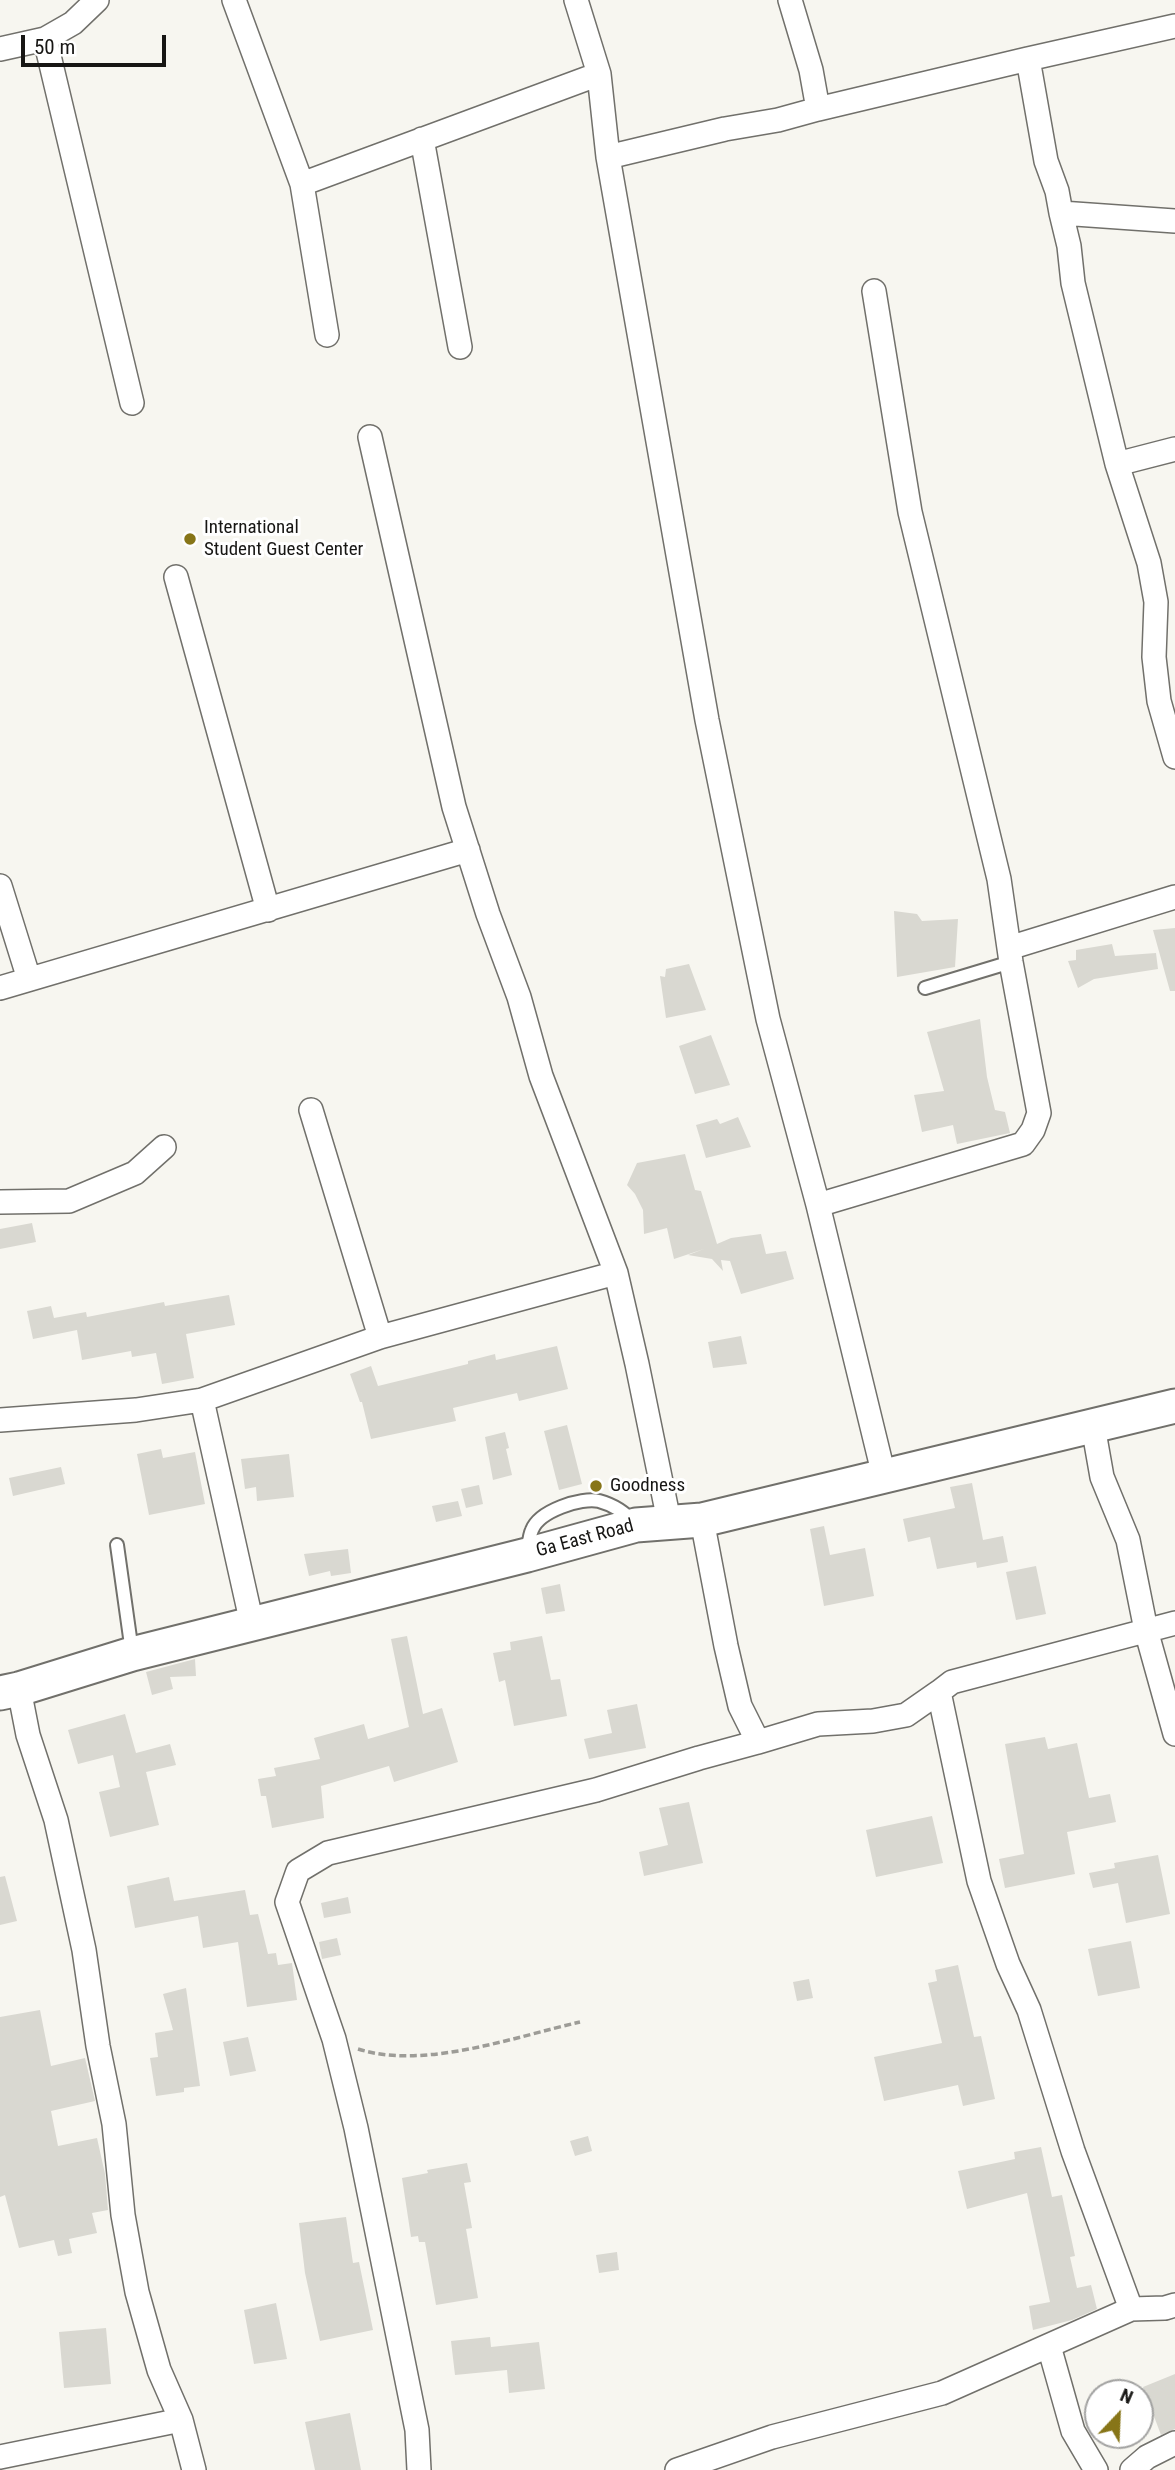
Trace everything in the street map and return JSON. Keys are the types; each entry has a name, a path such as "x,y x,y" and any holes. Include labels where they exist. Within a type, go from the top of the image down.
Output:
{"street":[{"path":"0,48 45,39 73,23 97,0"},
{"path":"234,0 302,184 327,334"},
{"path":"576,0 598,74 608,157 706,720 768,1019 884,1476"},
{"path":"790,0 811,70 818,109"},
{"path":"608,157 726,129 778,120 1175,26"},
{"path":"45,39 132,403"},
{"path":"1028,59 1046,161 1057,191 1069,246 1073,283 1117,464 1149,563 1166,604 1154,657 1159,701 1175,757"},
{"path":"302,184 598,74"},
{"path":"422,139 460,347"},
{"path":"1061,213 1175,221"},
{"path":"817,1205 1023,1144 1033,1130 1039,1113 999,879 910,512 874,291"},
{"path":"370,437 454,807 519,997 541,1076 615,1273 637,1364 668,1521"},
{"path":"1117,464 1175,449"},
{"path":"176,578 268,910"},
{"path":"0,988 468,850"},
{"path":"0,886 29,979"},
{"path":"1010,955 1175,897"},
{"path":"311,1110 380,1337"},
{"path":"0,1202 69,1201 135,1173 164,1147"},
{"path":"0,1420 136,1410 202,1400 380,1337 615,1273"},
{"path":"202,1400 252,1624"},
{"name":"Ga East Road","path":"9,1691 132,1654 636,1525 702,1520 1175,1406"},
{"path":"1093,1426 1102,1478 1128,1540 1146,1630 1175,1734"},
{"path":"702,1520 740,1706 758,1742"},
{"path":"419,2470 417,2430 356,2128 334,2039 287,1902 298,1871 328,1853 596,1790 818,1724 873,1721 906,1715 952,1682 1175,1623"},
{"path":"9,1691 28,1735 56,1820 81,1938 98,2046 114,2124 123,2215 137,2292 159,2370 181,2420 194,2470"},
{"path":"939,1692 979,1881 1008,1964 1029,2010 1073,2151 1131,2309"},
{"path":"677,2470 772,2437 942,2393 1131,2309 1175,2305"},
{"path":"1049,2346 1073,2431 1096,2470"},
{"path":"0,2457 181,2420"},
{"path":"1132,2470 1147,2457 1175,2443"}],"lane":[{"path":"925,988 1010,955"},
{"path":"117,1545 132,1654"}],"path":[{"path":"334,2039 377,2055 401,2057 469,2049 579,2022"}],"building":[{"path":"894,911 917,914 922,921 958,919 955,967 897,977"},
{"path":"1175,928 1175,991 1170,991 1153,930"},
{"path":"1112,944 1115,956 1156,953 1158,969 1094,979 1078,988 1068,961 1076,960 1076,950"},
{"path":"689,964 706,1010 666,1018 660,976 665,977 666,969"},
{"path":"980,1019 987,1077 995,1110 1005,1112 1010,1133 957,1144 953,1125 922,1132 914,1095 944,1091 927,1032"},
{"path":"711,1035 730,1085 695,1094 679,1046"},
{"path":"738,1117 751,1147 706,1158 696,1125 717,1119 720,1124"},
{"path":"685,1154 695,1190 701,1191 717,1244 731,1238 761,1234 766,1254 786,1251 794,1279 741,1294 730,1261 721,1260 723,1271 712,1259 688,1255 704,1249 674,1259 667,1228 644,1234 643,1210 627,1185 637,1163"},
{"path":"32,1223 36,1242 0,1249 0,1229"},
{"path":"229,1295 235,1325 186,1334 194,1378 162,1384 156,1353 132,1357 131,1351 82,1360 77,1330 33,1339 27,1311 51,1306 54,1318 86,1312 87,1317 164,1302 165,1306"},
{"path":"741,1336 747,1364 713,1368 708,1342"},
{"path":"557,1346 568,1389 519,1401 517,1393 453,1408 456,1421 371,1439 362,1402 350,1374 371,1366 378,1386 468,1364 468,1361 495,1354 496,1360"},
{"path":"567,1425 582,1484 559,1490 544,1431"},
{"path":"505,1432 512,1475 493,1480 485,1437"},
{"path":"161,1449 163,1458 195,1452 205,1504 149,1515 137,1454"},
{"path":"289,1454 294,1497 257,1501 256,1487 245,1489 241,1459"},
{"path":"61,1467 65,1484 13,1496 9,1478"},
{"path":"972,1483 983,1540 1003,1536 1008,1562 977,1568 976,1562 937,1569 930,1537 908,1542 903,1519 955,1508 950,1487"},
{"path":"479,1485 483,1504 466,1508 461,1489"},
{"path":"458,1501 462,1516 436,1522 432,1506"},
{"path":"824,1526 830,1555 865,1548 874,1596 824,1606 810,1529"},
{"path":"348,1549 351,1573 331,1576 330,1571 309,1576 304,1554"},
{"path":"1036,1566 1046,1614 1016,1620 1006,1572"},
{"path":"560,1584 565,1611 546,1614 541,1588"},
{"path":"407,1636 423,1714 442,1708 458,1762 394,1782 389,1766 321,1786 324,1818 272,1828 266,1796 261,1796 258,1779 276,1776 274,1768 320,1759 314,1738 364,1724 368,1739 409,1727 391,1639"},
{"path":"542,1636 551,1680 560,1679 567,1716 514,1726 505,1680 499,1682 493,1653 511,1650 510,1642"},
{"path":"195,1659 196,1676 170,1677 173,1689 152,1695 146,1672"},
{"path":"637,1704 646,1748 589,1759 584,1739 612,1733 607,1710"},
{"path":"125,1714 136,1753 170,1744 176,1765 146,1772 159,1825 110,1837 99,1792 120,1787 113,1755 78,1764 68,1730"},
{"path":"1045,1737 1048,1749 1077,1743 1089,1798 1110,1794 1116,1822 1067,1832 1075,1874 1005,1888 999,1859 1024,1854 1005,1744"},
{"path":"689,1802 703,1863 644,1876 639,1852 668,1845 659,1808"},
{"path":"932,1816 943,1863 876,1877 866,1830"},
{"path":"1158,1855 1170,1914 1126,1923 1118,1883 1093,1888 1089,1873 1115,1868 1114,1863"},
{"path":"5,1876 17,1921 0,1925 0,1877"},
{"path":"169,1877 174,1901 245,1890 250,1915 258,1914 268,1954 276,1953 278,1965 292,1963 297,2000 247,2007 238,1942 203,1948 198,1916 135,1928 127,1886"},
{"path":"348,1897 351,1913 324,1918 321,1903"},
{"path":"337,1938 341,1955 322,1959 319,1942"},
{"path":"1131,1941 1140,1988 1098,1996 1088,1949"},
{"path":"958,1965 974,2037 981,2036 995,2099 963,2106 958,2085 884,2101 874,2057 942,2043 928,1983 937,1981 935,1970"},
{"path":"809,1979 813,1998 797,2001 793,1982"},
{"path":"186,1988 200,2086 184,2088 184,2092 156,2096 150,2058 158,2057 155,2033 173,2030 163,1994"},
{"path":"40,2010 51,2066 85,2058 95,2101 51,2111 58,2146 97,2138 105,2174 108,2210 92,2213 97,2233 69,2239 72,2253 58,2256 54,2240 19,2248 5,2195 0,2197 0,2017"},
{"path":"248,2037 256,2071 230,2076 223,2042"},
{"path":"588,2136 592,2151 575,2156 570,2141"},
{"path":"1041,2147 1052,2197 1062,2195 1075,2256 1070,2257 1077,2288 1091,2285 1097,2309 1072,2320 1033,2330 1029,2306 1050,2302 1027,2193 967,2209 958,2171 1015,2159 1014,2152"},
{"path":"467,2163 471,2182 464,2183 472,2228 466,2229 478,2298 436,2305 425,2242 419,2242 418,2236 411,2237 402,2178 428,2173 427,2170"},
{"path":"346,2217 353,2263 359,2262 373,2330 320,2341 305,2273 299,2223"},
{"path":"617,2252 619,2270 599,2273 596,2255"},
{"path":"276,2303 287,2359 254,2364 244,2310"},
{"path":"106,2328 111,2384 64,2388 59,2332"},
{"path":"490,2337 491,2347 539,2342 545,2389 509,2393 507,2370 455,2375 451,2341"},
{"path":"1175,2374 1175,2429 1161,2435 1154,2416 1154,2383"},
{"path":"350,2413 361,2470 315,2470 305,2422"}],"place":[{"name":"International Student Guest Center","path":"190,539"},
{"name":"Goodness","path":"596,1486"}]}
